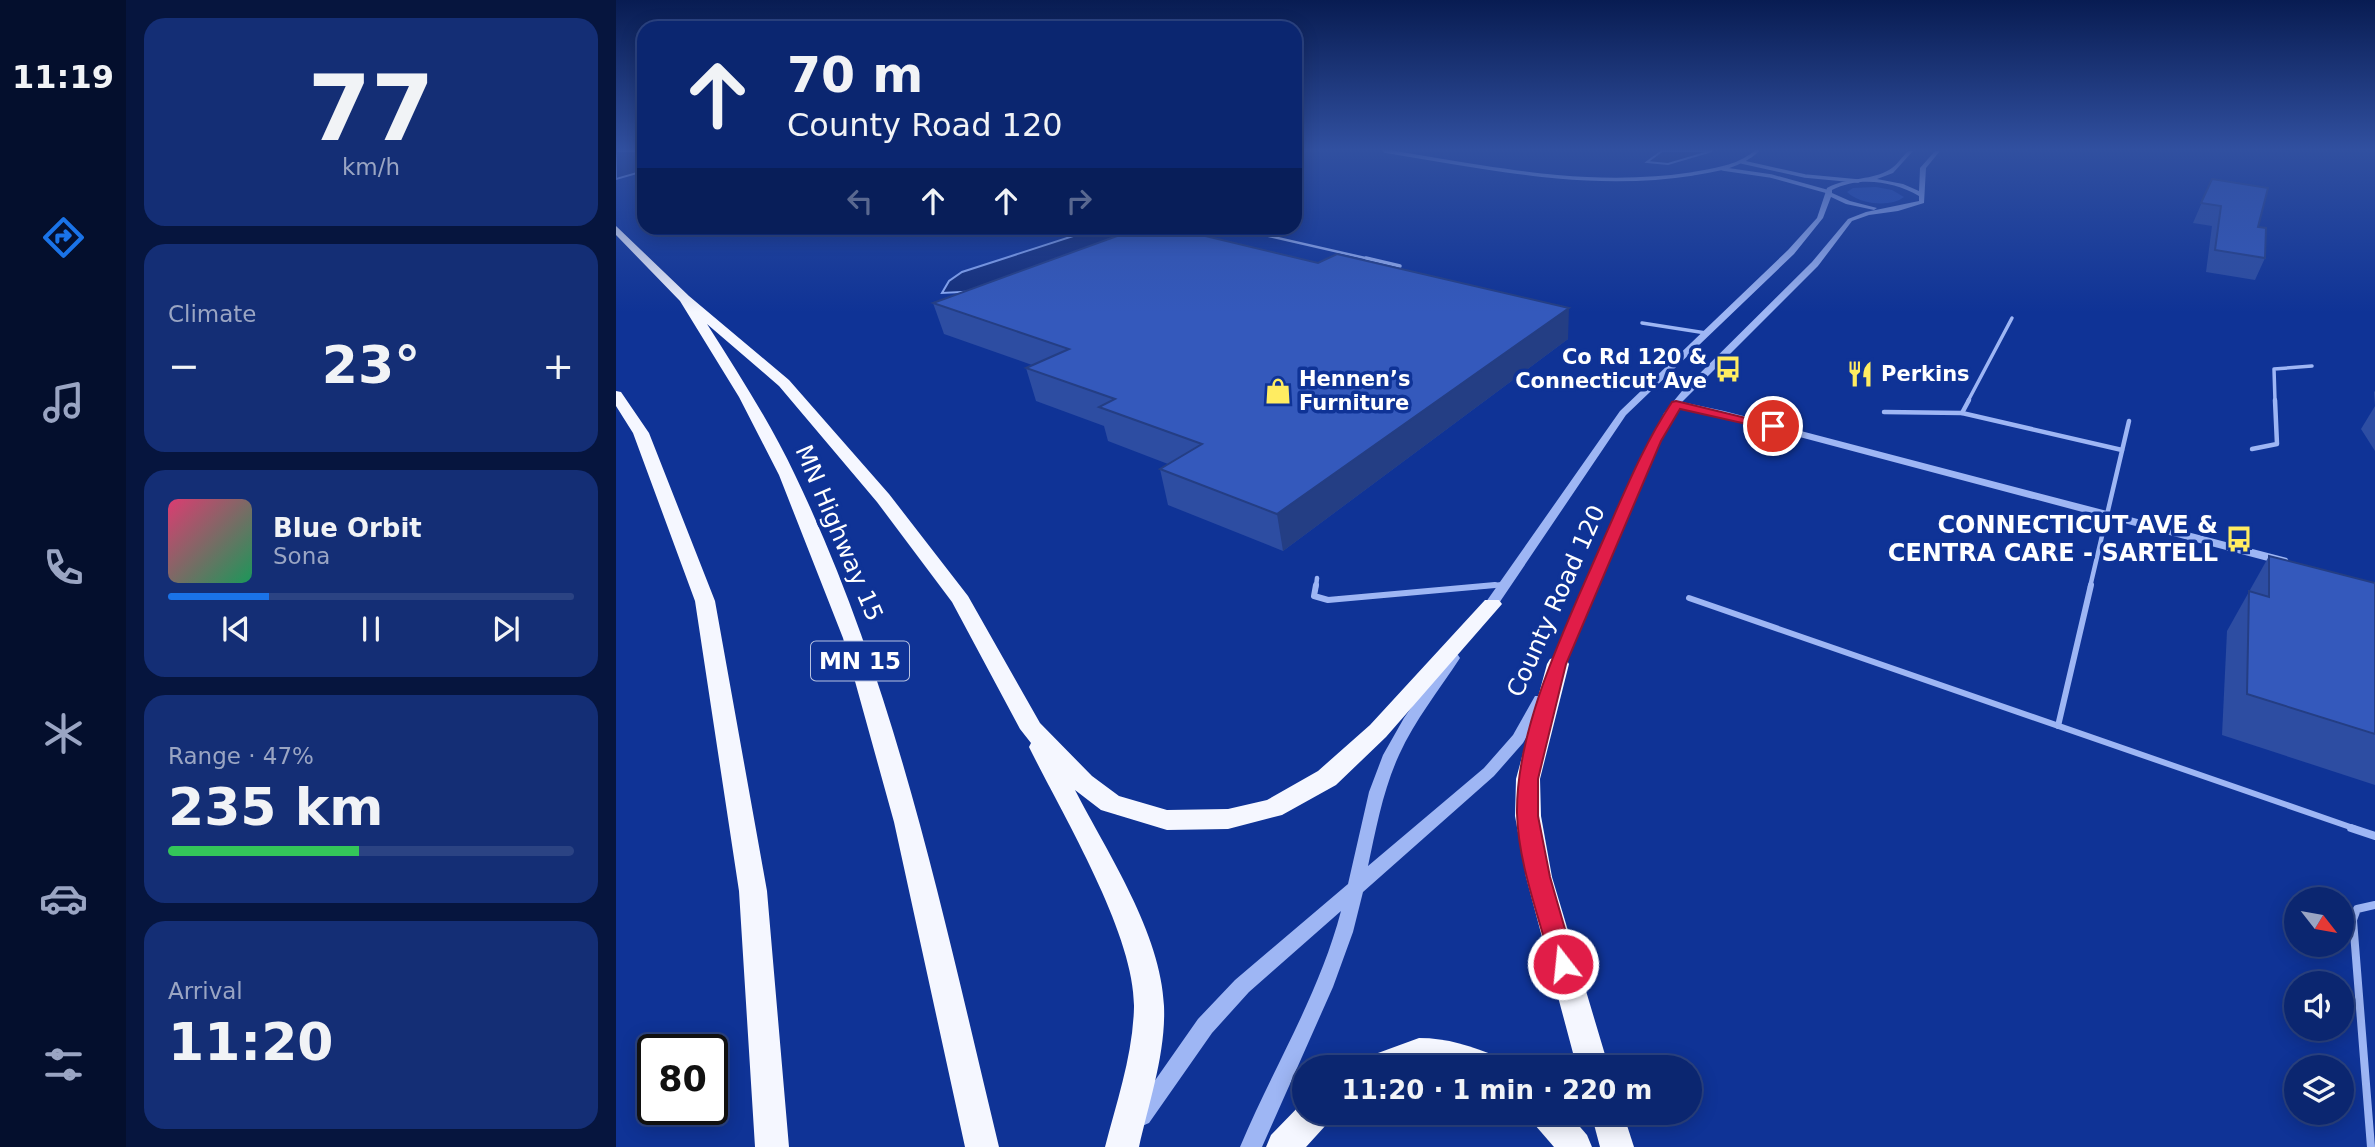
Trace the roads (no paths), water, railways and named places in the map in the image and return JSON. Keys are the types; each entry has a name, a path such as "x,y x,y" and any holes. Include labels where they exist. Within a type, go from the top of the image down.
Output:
{"highway":[{"name":"MN Highway 15","path":"616,229 679,294 746,397 787,475 853,638 907,822 982,1147"},
{"path":"679,294 784,383 883,498 961,600 1029,723 1122,907 1139,953 1149,1005 1144,1056 1122,1147"},
{"path":"616,395 641,433 705,601 753,891 772,1147"},
{"path":"1029,723 1083,783 1110,803 1167,820 1192,821 1239,816 1273,808 1327,778 1378,731 1492,604"},
{"path":"1558,664 1528,779 1528,816 1539,877 1589,1055"},
{"path":"1400,1055 1429,1052 1448,1055"},
{"path":"1283,1147 1303,1125"},
{"path":"1557,1125 1575,1147"},
{"path":"1611,1125 1617,1147"}],"street":[{"name":"County Road 120","path":"1251,1147 1325,988 1355,890 1377,792 1406,724 1507,583 1623,413 1813,228 1824,205"},
{"path":"1856,205 1898,209 1913,205"},
{"name":"County Road 120","path":"1122,1147 1165,1080 1205,1026 1242,986 1489,772 1518,739 1558,664 1654,441 1676,404 1815,264 1850,220 1868,213 1898,209"},
{"path":"1676,404 1721,413 2295,564"}],"lane":[{"path":"1265,235 1400,266 1390,272"},
{"path":"1962,413 2012,318"},
{"path":"1642,323 1706,334"},
{"path":"2252,449 2277,444 2274,369 2285,366 2312,366"},
{"path":"1884,412 1910,410 1962,413 2122,450"},
{"path":"2058,726 2129,421"},
{"path":"1317,578 1314,596 1328,600 1507,583"},
{"path":"1689,598 2375,836"},
{"path":"2371,1147 2353,920 2357,909 2369,904 2375,905"}],"place":[{"name":"Co Rd 120 & Connecticut Ave","path":"1728,369"},
{"name":"Perkins","path":"1860,374"},
{"name":"Hennen’s Furniture","path":"1278,391"},
{"name":"CONNECTICUT AVE & CENTRA CARE - SARTELL","path":"2239,539"}]}
